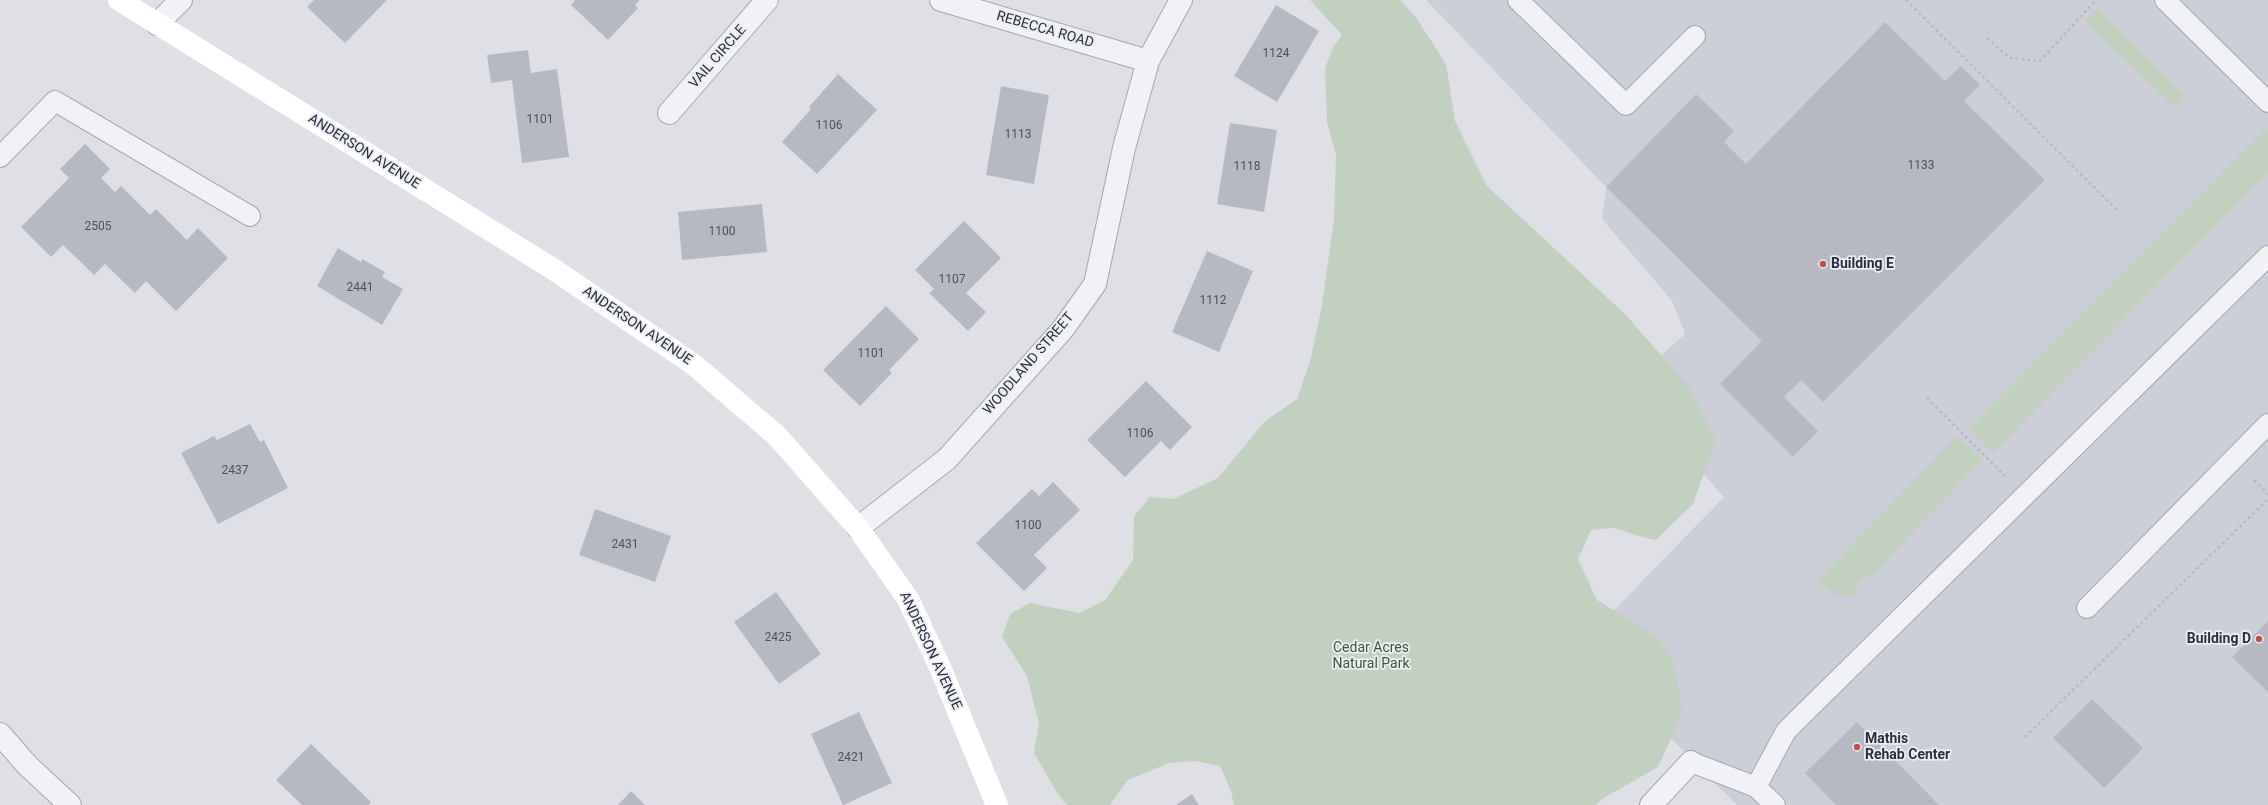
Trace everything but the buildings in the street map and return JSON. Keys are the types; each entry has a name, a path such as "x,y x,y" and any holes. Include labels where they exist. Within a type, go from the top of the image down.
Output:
{"main road":[{"name":"ANDERSON AVENUE","path":"120,0 553,269 693,364 776,436 858,528 908,599 939,665 997,805"}],"street":[{"path":"157,24 181,0"},
{"name":"VAIL CIRCLE","path":"670,113 767,0"},
{"name":"REBECCA ROAD","path":"941,0 1148,60"},
{"name":"WOODLAND STREET","path":"858,528 947,459 1063,329 1095,284 1124,148 1148,60 1181,0"},
{"path":"0,734 27,765 70,805"},
{"path":"1651,805 1691,762"}],"lane":[{"path":"1518,0 1626,105 1695,36"},
{"path":"2165,0 2268,102"},
{"path":"0,157 55,101 250,216"},
{"path":"1756,787 1786,731 2268,256"},
{"path":"2087,608 2268,424"},
{"path":"1691,762 1756,787 1775,805"}],"path":[{"path":"1906,0 2117,210"},
{"path":"1987,38 2010,58 2040,61 2096,0"},
{"path":"1927,398 2025,496"},
{"path":"2025,737 2268,499"}],"shaded area":[{"path":"1426,0 2268,0 2268,805 1737,805 1579,646 1724,497 1625,387 1685,334 1672,301 1602,219 1606,187"}],"green space":[{"name":"Cedar Acres Natural Park","path":"1310,0 1400,0 1415,16 1446,64 1455,121 1487,186 1625,314 1689,387 1716,439 1693,504 1656,540 1638,536 1615,528 1591,530 1578,559 1597,600 1658,638 1675,664 1682,714 1658,767 1602,799 1596,805 1234,805 1231,791 1220,766 1195,761 1169,763 1128,780 1110,805 1067,805 1057,793 1034,753 1039,724 1027,676 1002,637 1010,614 1030,603 1079,613 1105,600 1133,560 1134,516 1150,497 1173,499 1218,478 1264,422 1297,399 1311,358 1322,305 1334,219 1336,155 1327,122 1325,68 1334,46 1342,35"},
{"path":"2097,8 2183,94 2176,105 2172,105 2085,20"},
{"path":"2268,127 2268,172 1993,453 1968,429"},
{"path":"1955,438 1960,438 1980,457 1981,461 1869,578 1865,576 1856,586 1858,589 1854,594 1843,597 1830,591 1818,580"}],"place":[{"name":"Building E","path":"1823,264"},
{"name":"Building D","path":"2259,639"},
{"name":"Mathis Rehab Center","path":"1857,747"}]}
